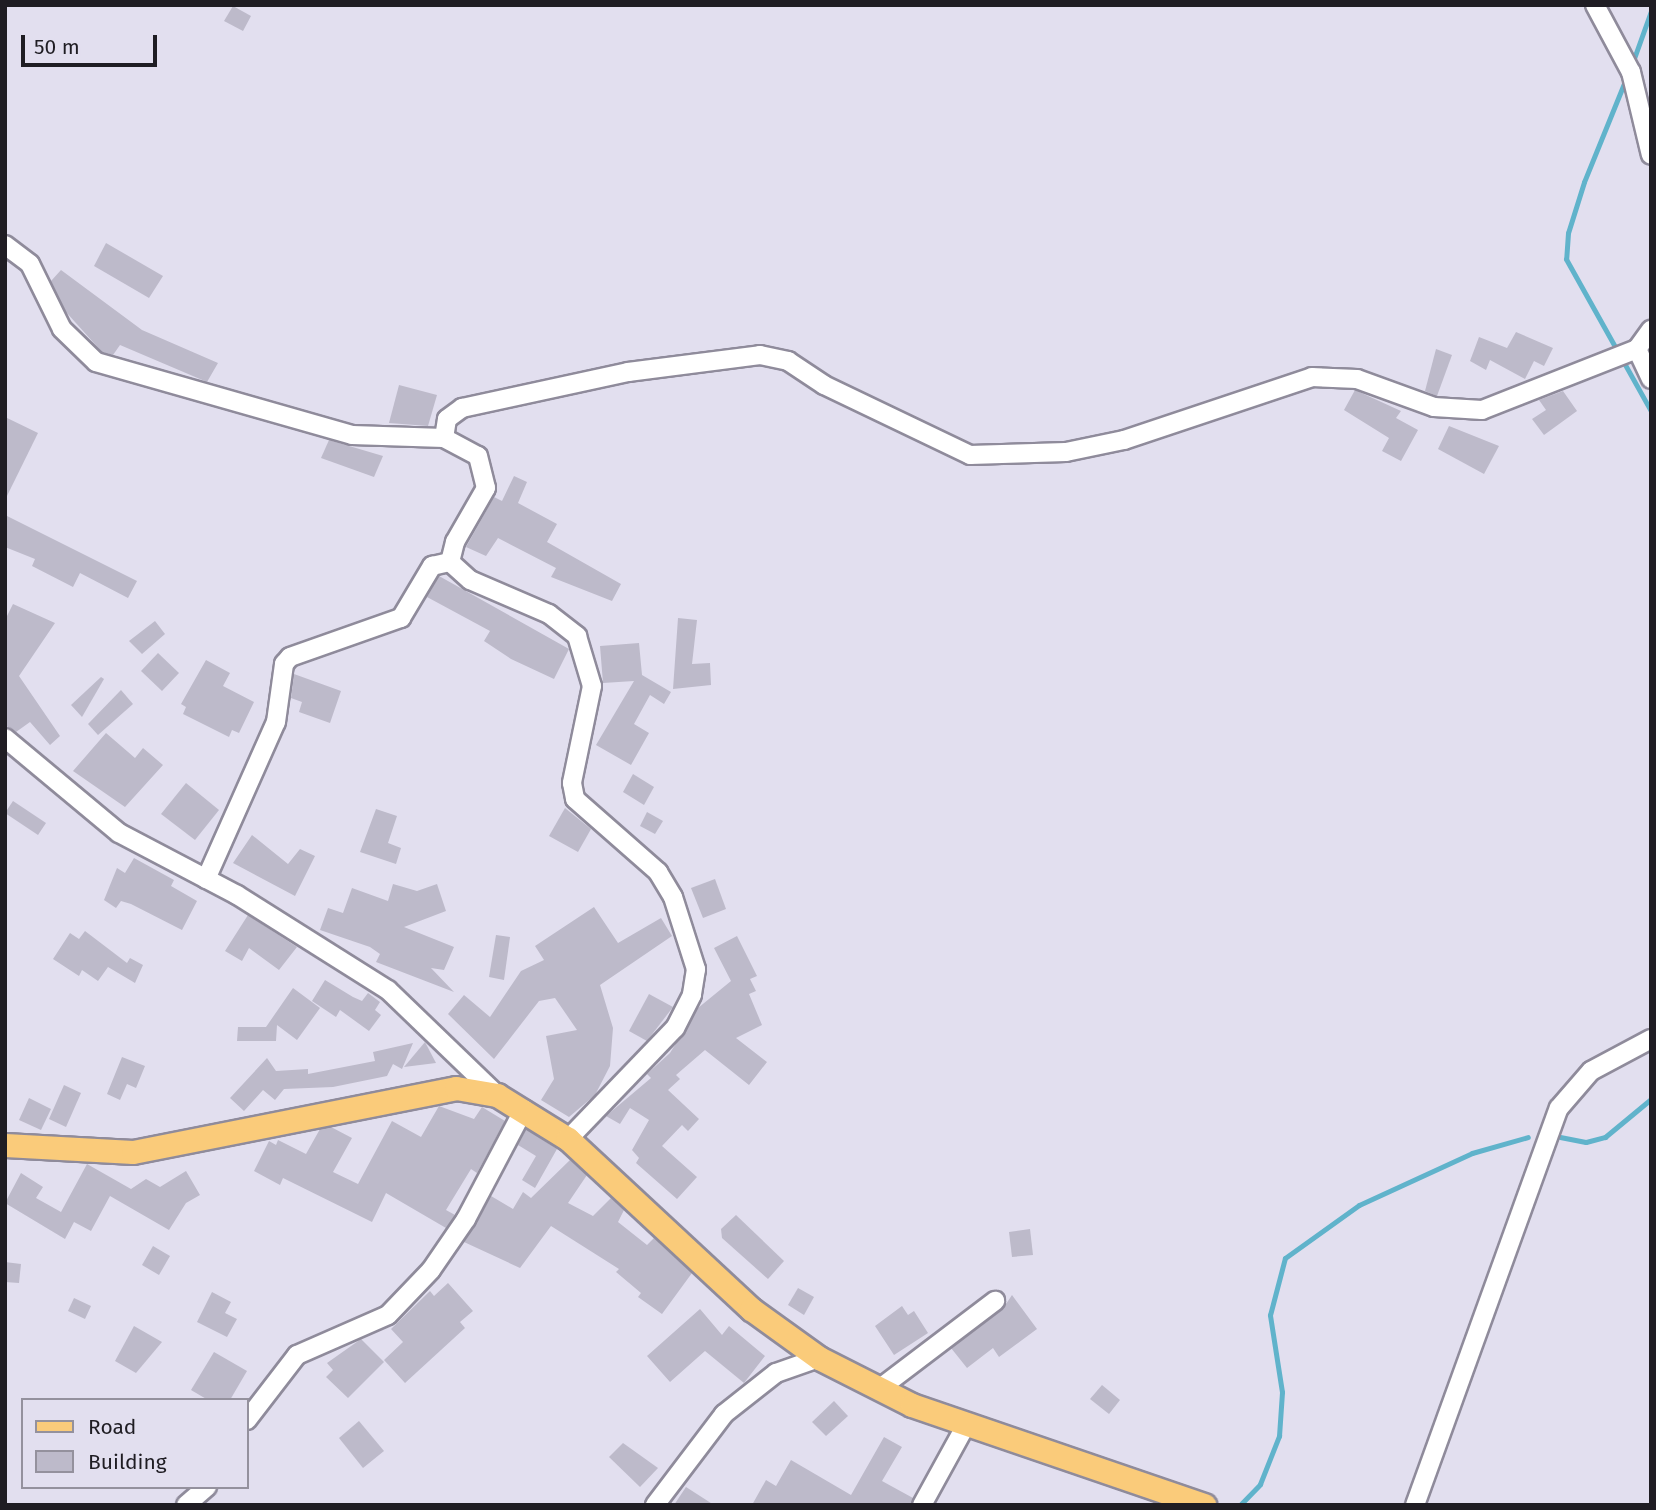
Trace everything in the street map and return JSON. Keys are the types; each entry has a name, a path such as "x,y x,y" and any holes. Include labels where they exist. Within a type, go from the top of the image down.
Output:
{"main road":[{"path":"5,1145 134,1152 456,1088 498,1094 568,1139 751,1309 819,1358 879,1389 966,1425 1204,1505"}],"street":[{"path":"1595,5 1631,72 1651,155"},
{"path":"5,245 30,264 62,329 96,362 362,437 444,438 478,456 487,475 450,562"},
{"path":"444,438 447,419 462,408 628,372 760,355 788,361 824,385 961,452 1017,456 1124,440 1312,377 1357,379 1434,407 1482,410 1505,405 1611,355 1637,349 1651,330"},
{"path":"1637,349 1651,379"},
{"path":"206,879 276,722 284,664 290,657 401,618 432,566 450,562"},
{"path":"450,562 470,580 549,614 578,636 592,686 572,783 575,799 666,883 696,969 692,995 675,1028 568,1139"},
{"path":"5,738 119,833 206,879 387,990 498,1094"},
{"path":"1415,1505 1559,1108 1591,1071 1651,1039"},
{"path":"248,1419 297,1355 388,1315 431,1270 466,1219 524,1109"},
{"path":"879,1389 995,1301"},
{"path":"655,1505 724,1414 776,1373 819,1358"},
{"path":"922,1505 966,1425"},
{"path":"186,1505 205,1489"}],"building":[{"path":"233,6 251,16 243,31 224,21"},
{"path":"106,243 163,276 149,298 94,266"},
{"path":"61,270 142,330 218,363 207,382 120,345 113,355 102,352 66,312 51,281"},
{"path":"1516,332 1553,348 1544,366 1534,361 1525,379 1490,360 1486,370 1470,361 1479,337 1507,348"},
{"path":"1436,349 1452,355 1437,396 1425,391"},
{"path":"399,385 437,395 428,426 389,423"},
{"path":"1355,390 1401,411 1396,418 1418,430 1401,461 1382,451 1389,438 1344,410"},
{"path":"1563,391 1577,411 1544,435 1532,419 1546,410 1539,400"},
{"path":"5,417 38,433 5,500"},
{"path":"1449,426 1499,446 1484,474 1438,449"},
{"path":"329,440 383,456 374,477 321,458"},
{"path":"514,476 527,482 518,503 557,524 547,542 621,584 612,601 551,577 556,568 498,538 486,556 466,547 494,497 502,501"},
{"path":"5,515 137,581 128,598 80,573 73,587 32,566 35,559 5,547"},
{"path":"439,576 569,649 554,679 511,659 484,641 490,631 427,597"},
{"path":"13,604 55,623 19,676 60,736 50,745 30,722 16,732 5,725 5,620"},
{"path":"678,618 697,620 692,664 710,663 711,685 673,689"},
{"path":"155,621 165,634 142,654 129,641"},
{"path":"639,643 642,675 671,692 664,704 650,695 634,724 649,733 631,765 596,745 634,681 603,683 600,646"},
{"path":"158,653 179,673 162,691 141,671"},
{"path":"206,660 230,673 223,686 254,702 239,733 232,730 229,737 183,714 186,707 181,704"},
{"path":"294,674 341,691 330,723 299,712 302,702 291,698"},
{"path":"101,677 104,679 82,717 71,705"},
{"path":"121,690 133,704 98,735 88,724"},
{"path":"106,733 135,758 143,748 163,765 125,807 73,771"},
{"path":"633,774 654,787 644,805 623,792"},
{"path":"186,783 219,810 195,840 161,814"},
{"path":"13,801 46,823 38,835 5,813"},
{"path":"565,808 591,829 578,852 549,836"},
{"path":"376,809 397,816 388,843 401,848 396,864 360,852"},
{"path":"647,812 663,821 655,834 640,826"},
{"path":"252,835 288,864 300,849 315,856 295,896 233,863"},
{"path":"134,858 174,880 171,886 197,901 182,930 131,904 121,901 116,908 104,900 117,868 125,873"},
{"path":"715,879 726,909 703,918 691,888"},
{"path":"393,884 417,891 437,884 446,911 404,927 454,947 444,970 431,968 454,992 376,962 380,954 370,947 320,930 328,908 343,913 352,888 388,901"},
{"path":"594,907 618,943 661,918 672,936 600,985 613,1028 610,1066 595,1095 569,1117 541,1100 554,1079 546,1036 577,1030 555,998 539,1001 494,1059 448,1014 464,995 490,1017 521,971 544,960 535,946"},
{"path":"248,915 297,947 279,970 249,948 242,961 225,951"},
{"path":"85,931 127,963 130,958 143,965 135,983 108,967 98,981 82,970 79,976 53,959 70,933 79,939"},
{"path":"496,935 510,937 504,980 489,977"},
{"path":"737,936 757,976 750,979 756,991 749,994 762,1025 736,1038 767,1062 749,1085 705,1050 676,1075 680,1079 668,1090 699,1119 688,1131 682,1125 662,1146 697,1177 677,1199 636,1163 639,1158 632,1150 649,1120 630,1108 620,1124 606,1116 651,1078 647,1074 670,1053 698,1008 731,981 714,948"},
{"path":"325,980 362,1001 368,993 380,1002 375,1010 381,1015 369,1031 340,1010 336,1017 312,1001"},
{"path":"293,988 320,1008 297,1040 277,1025 276,1041 237,1041 238,1027 266,1027"},
{"path":"649,994 673,1007 647,1041 629,1031"},
{"path":"425,1042 436,1063 404,1067"},
{"path":"413,1043 402,1069 393,1064 387,1076 333,1087 284,1089 275,1100 263,1090 244,1111 230,1098 267,1058 276,1071 308,1069 308,1074 375,1061 373,1052"},
{"path":"122,1057 145,1066 136,1088 127,1084 120,1100 107,1094"},
{"path":"64,1085 81,1093 66,1127 49,1119"},
{"path":"29,1098 51,1109 41,1130 19,1120"},
{"path":"439,1106 474,1119 482,1107 505,1121 477,1173 471,1169 446,1210 455,1215 446,1228 386,1193 372,1222 283,1178 280,1185 254,1171 269,1141 276,1145 278,1140 306,1154 320,1129 331,1127 352,1138 333,1172 358,1184 392,1121 421,1137"},
{"path":"526,1129 557,1149 535,1188 522,1180 536,1156 518,1145"},
{"path":"570,1160 587,1175 568,1203 593,1216 611,1198 624,1210 618,1222 647,1245 654,1238 692,1273 662,1314 638,1297 641,1293 616,1272 619,1269 551,1226 520,1268 464,1242 491,1196 513,1209 523,1192 531,1198"},
{"path":"87,1164 131,1189 146,1179 160,1187 186,1171 200,1195 186,1203 169,1230 110,1196 91,1231 74,1222 65,1239 5,1203 21,1173 43,1187 36,1198 61,1212"},
{"path":"736,1215 784,1261 768,1279 722,1238 721,1229"},
{"path":"1030,1229 1033,1255 1012,1257 1009,1232"},
{"path":"153,1246 170,1256 159,1275 142,1265"},
{"path":"5,1262 21,1264 19,1283 5,1282"},
{"path":"448,1283 473,1311 460,1322 465,1328 405,1383 384,1360 403,1342 391,1329 430,1291 434,1296"},
{"path":"798,1288 814,1297 804,1315 788,1305"},
{"path":"212,1292 231,1302 225,1313 237,1319 227,1337 197,1322"},
{"path":"1012,1295 1037,1329 999,1357 993,1348 967,1368 951,1348 1002,1310"},
{"path":"74,1298 91,1306 85,1319 68,1311"},
{"path":"902,1306 908,1315 914,1311 928,1333 894,1355 875,1326"},
{"path":"700,1309 722,1335 729,1326 765,1356 744,1383 705,1351 670,1382 647,1356"},
{"path":"134,1326 162,1342 136,1373 115,1361"},
{"path":"361,1339 384,1362 348,1398 326,1377 333,1370 327,1363"},
{"path":"214,1352 247,1371 231,1398 205,1398 191,1390"},
{"path":"1102,1385 1120,1400 1109,1414 1090,1399"},
{"path":"834,1401 848,1416 826,1436 812,1422"},
{"path":"359,1421 384,1451 363,1468 339,1438"},
{"path":"884,1437 902,1447 882,1481 913,1498 911,1505 752,1505 766,1480 776,1486 791,1460 851,1495"},
{"path":"623,1443 658,1468 640,1487 609,1457"},
{"path":"686,1487 714,1505 674,1505"}],"waterway":[{"path":"1632,64 1651,11"},
{"path":"1627,76 1584,182 1568,233 1566,259 1651,411"},
{"path":"1564,1089 1589,1064"},
{"path":"1560,1137 1586,1142 1605,1137 1651,1099"},
{"path":"1240,1505 1260,1484 1279,1436 1282,1392 1270,1315 1285,1258 1359,1205 1472,1153 1528,1137"}]}
